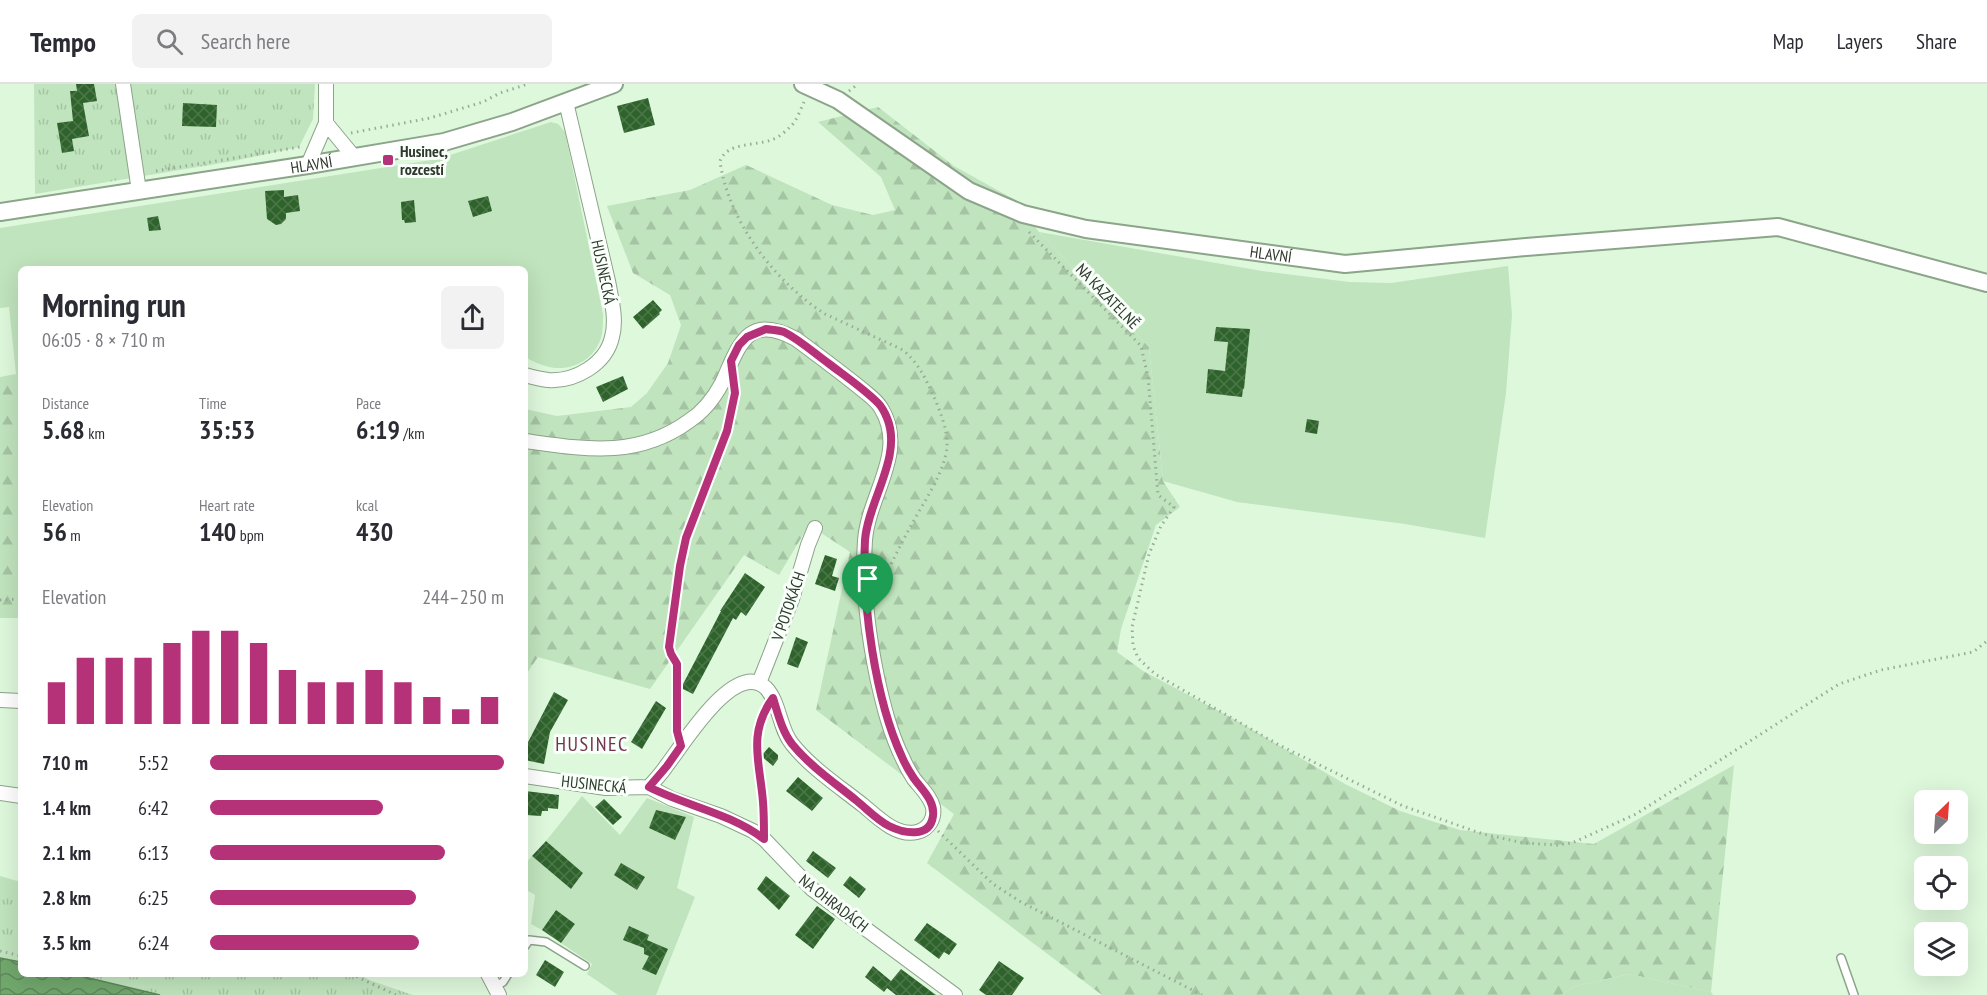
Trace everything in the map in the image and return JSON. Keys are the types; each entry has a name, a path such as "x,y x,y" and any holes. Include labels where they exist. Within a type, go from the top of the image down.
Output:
{"street":[{"path":"123,84 139,191"},
{"path":"308,165 326,123 326,84"},
{"name":"HLAVNÍ","path":"0,212 444,142 512,122 614,84"},
{"name":"HLAVNÍ","path":"807,85 848,106 969,191 1023,214 1086,229 1345,264 1779,227 1987,283"},
{"name":"HUSINECKÁ","path":"528,376 548,380 566,379 584,372 601,358 612,337 613,309 608,281 567,102"},
{"path":"326,123 354,157"},
{"path":"528,441 589,449 612,449 633,447 659,438 689,422 708,404 721,385 739,345 747,337 766,329 781,331 796,339 879,404 887,418 892,442 890,455 871,510 865,538 868,615 877,676 891,732 913,778 927,794 933,806 930,824 924,830 916,833 902,832 886,825 806,758 791,742 783,728 773,698 759,683"},
{"name":"V POTOKÁCH","path":"759,683 792,599 815,528"},
{"name":"HUSINECKÁ","path":"528,776 606,788 649,787 727,692 737,685 748,682 759,683"},
{"path":"0,700 18,701"},
{"name":"NA OHRADÁCH","path":"649,787 672,799 743,825 764,839 812,889 955,995"},
{"path":"0,793 18,796"}],"lane":[{"path":"528,942 546,942 585,966"},
{"path":"1841,958 1854,995"},
{"path":"494,985 503,982 506,977"}],"path":[{"path":"337,135 430,118 483,102 500,93 528,84"},
{"path":"807,85 790,128 769,141 725,152 720,161 722,174 739,221 768,262 795,290 825,314 903,350 922,370 936,402 947,437 944,459 868,615"},
{"path":"136,174 299,148 303,142"},
{"name":"NA KAZATELNĚ","path":"1023,214 1026,229 1141,346 1148,377 1158,495 1173,507 1161,526 1149,554 1132,627 1133,646 1138,658 1155,674 1279,745 1403,806 1483,834 1524,843 1557,845 1572,843 1636,814 1839,684 1881,670 1973,652 1987,641"},
{"path":"681,746 677,731 677,664 671,654 670,638 686,538 727,431 735,393 731,361"},
{"path":"0,600 18,599"},
{"path":"764,839 763,801 756,753 759,725 763,713 773,698"},
{"path":"930,824 993,884 1022,902 1202,995"},
{"path":"0,951 18,955"},
{"path":"357,977 396,995"}],"green space":[{"path":"34,84 315,84 313,119 299,147 234,161 35,194"},
{"path":"878,107 954,166 1017,201 1039,232 1149,347 1163,481 1180,507 1156,525 1121,629 1117,652 1143,671 1232,718 1345,784 1400,811 1460,830 1594,844 1734,765 1711,992 1629,974 1576,986 1561,995 1102,995 927,863 954,814 816,710 850,552 809,525 779,575 744,555 650,689 538,657 528,672 528,410 557,416 631,407 647,393 668,363 681,325 670,295 633,273 607,206 690,190 746,165 832,205 873,215 895,210 881,177 818,122"},
{"path":"551,122 558,124 565,132 603,314 602,335 597,347 585,360 560,368 540,364 528,358 528,266 18,266 18,374 16,374 9,307 0,308 0,228 438,159"},
{"path":"1039,232 1262,271 1349,282 1391,283 1508,266 1512,315 1506,393 1485,538 1405,524 1237,502 1163,481 1149,347"},
{"path":"18,374 18,618 0,618 0,377"},
{"path":"582,796 620,835 647,798 694,817 677,888 695,897 656,995 618,995 587,974 592,964 561,943 575,924 556,910 542,930 531,924 535,895 528,891 528,861 532,856 571,889 583,873 546,841"},
{"path":"0,876 18,881 18,961 0,958"},
{"path":"1629,974 1711,992 1713,995 1561,995 1576,986"},
{"path":"85,977 364,977 413,995 160,995"}],"water":[{"path":"0,958 18,961 18,977 85,977 160,995 0,995"}],"building":[{"path":"76,84 94,84 97,101 83,103 89,136 72,139 74,151 62,153 57,123 73,121 70,91 77,91"},
{"path":"648,98 655,125 624,133 617,106"},
{"path":"183,103 217,105 216,127 182,126"},
{"path":"284,190 284,197 298,195 300,211 286,213 286,219 276,225 267,219 265,191"},
{"path":"488,196 492,211 473,217 468,201"},
{"path":"414,200 416,222 405,223 402,220 401,202"},
{"path":"158,216 161,230 149,231 147,218"},
{"path":"653,300 662,310 643,329 633,317"},
{"path":"1216,327 1250,329 1242,397 1206,393 1208,369 1225,371 1228,342 1214,341"},
{"path":"623,376 628,389 603,402 596,387"},
{"path":"1307,419 1319,421 1317,434 1305,432"},
{"path":"825,555 837,559 832,576 839,578 835,591 815,584"},
{"path":"745,573 765,587 746,616 741,612 736,620 733,618 693,694 681,688 720,611"},
{"path":"796,637 808,642 798,668 787,664"},
{"path":"554,692 568,700 550,732 544,764 528,761 528,742"},
{"path":"656,701 666,708 642,749 631,742"},
{"path":"769,747 778,755 773,766 761,756"},
{"path":"798,777 823,798 812,811 786,791"},
{"path":"528,791 559,795 558,809 548,808 548,811 542,811 541,816 528,815"},
{"path":"604,799 622,817 613,825 595,807"},
{"path":"656,810 686,817 675,840 649,828"},
{"path":"546,841 583,873 571,889 532,856"},
{"path":"813,851 836,868 828,878 806,861"},
{"path":"621,863 645,877 637,890 614,875"},
{"path":"766,876 790,896 779,910 757,889"},
{"path":"850,876 866,889 859,898 843,885"},
{"path":"817,906 835,919 813,949 795,935"},
{"path":"556,910 575,924 561,943 542,930"},
{"path":"927,923 957,944 949,955 944,952 939,959 914,940"},
{"path":"629,926 649,935 647,940 668,949 656,975 642,969 649,956 644,954 644,948 623,940"},
{"path":"545,960 564,972 555,987 536,975"},
{"path":"999,961 1024,978 1012,995 986,995 979,990"},
{"path":"873,966 891,981 901,969 936,995 896,995 887,988 884,992 865,977"}],"place":[{"name":"Husinec, rozcestí","path":"388,160"}],"district":[{"name":"HUSINEC","path":"592,744"}],"route":[{"path":"766,329 781,331 796,339 856,384 879,404 887,418 892,442 890,455 871,510 865,538 868,615 877,676 891,732 913,778 927,794 933,806 930,824 924,830 916,833 902,832 886,825 806,758 791,742 783,728 773,698 766,707 759,725 756,753 763,801 764,839 743,825 672,799 649,787 681,746 677,731 677,664 669,647 680,566 686,538 727,431 735,393 731,361 739,345 747,337 757,332 766,329"}]}
